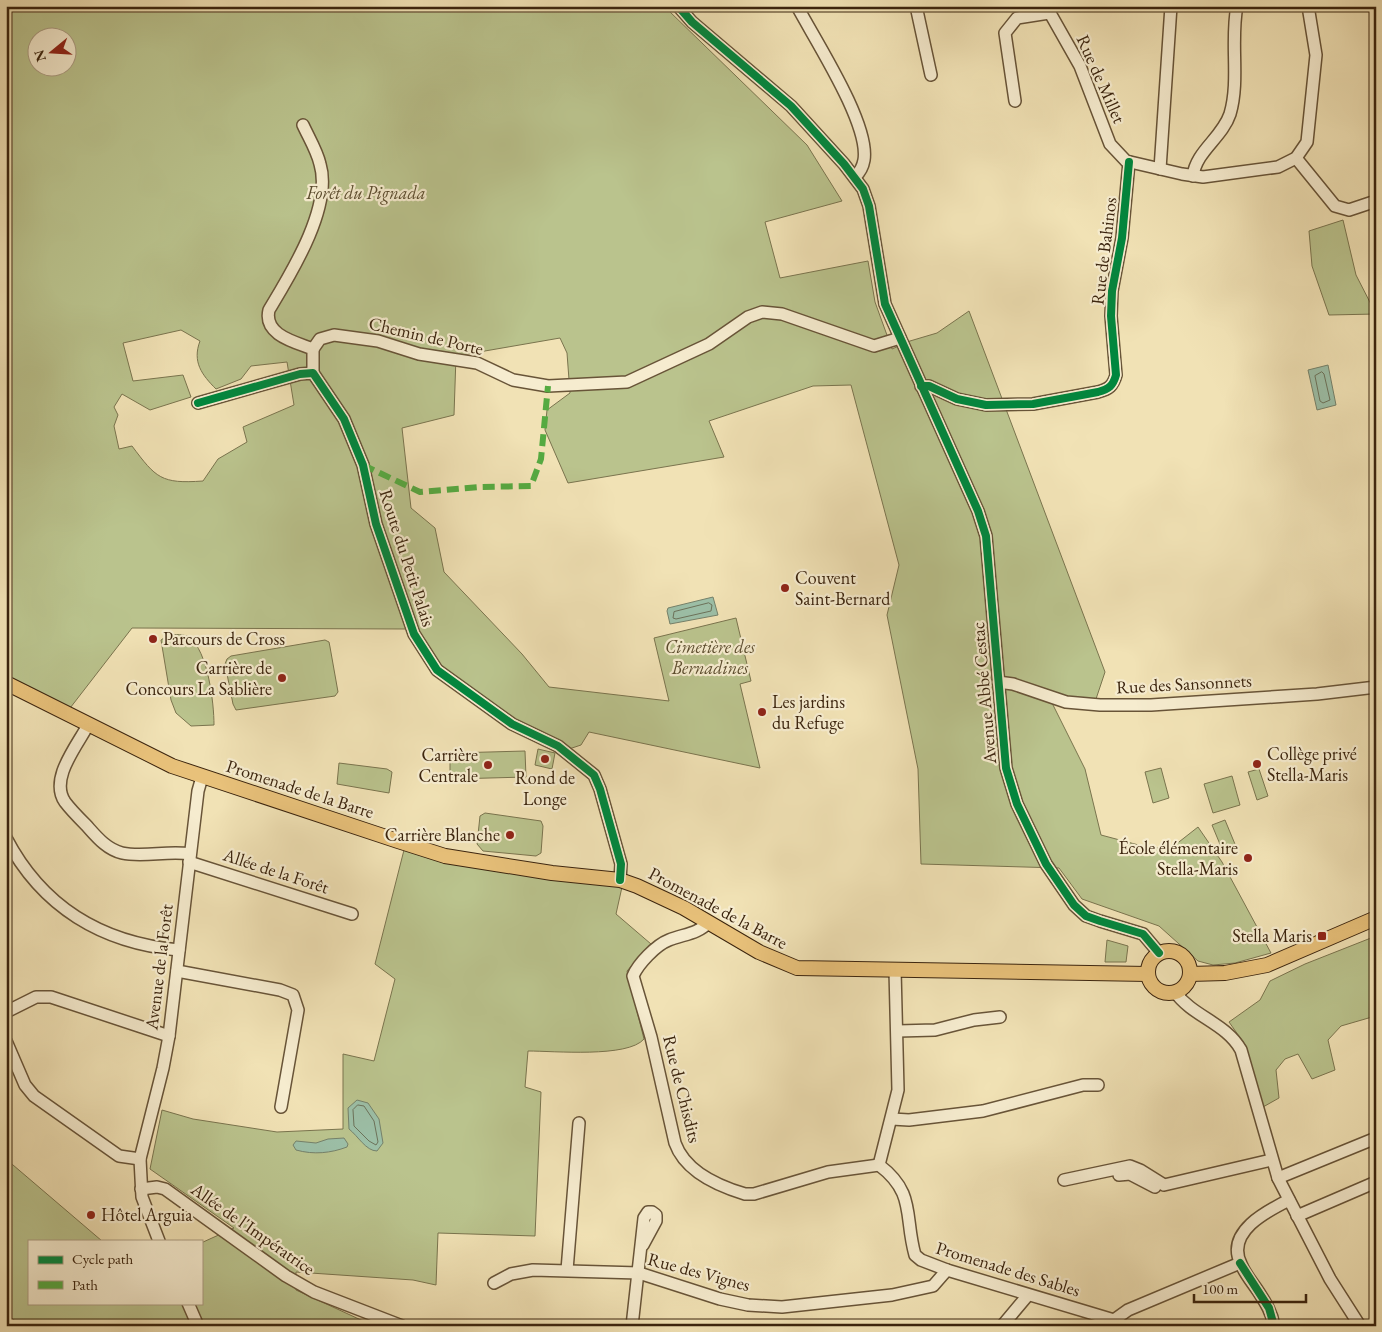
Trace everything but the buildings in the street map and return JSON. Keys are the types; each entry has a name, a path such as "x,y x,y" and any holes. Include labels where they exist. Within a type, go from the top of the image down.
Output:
{"main road":[{"name":"Promenade de la Barre","path":"6,683 172,766 445,856 552,873 620,880 684,908 760,952 797,968 1148,974"},
{"path":"1190,974 1224,973 1268,965 1376,918"},
{"path":"1172,951 1183,956 1187,962 1190,974 1185,985 1175,992 1163,992 1157,990 1152,985 1148,974 1150,962 1159,953 1172,951"}],"street":[{"name":"Avenue Abbé Cestac","path":"678,6 692,22 791,106 855,177 863,189 869,206 882,291 900,338 978,511 986,536 1008,780 1054,878 1074,905 1086,916 1143,934 1159,953"},
{"path":"797,6 854,111 864,144 864,162 855,177"},
{"path":"916,6 931,75"},
{"path":"1160,169 1171,6"},
{"path":"1193,176 1194,166 1226,123 1232,105 1237,6"},
{"path":"1129,162 1204,177 1278,167 1296,158 1307,142 1316,55 1308,6"},
{"path":"1015,102 1005,33 1018,18 1048,10"},
{"name":"Rue de Millet","path":"1048,10 1080,66 1110,144 1120,157 1129,162"},
{"path":"198,403 300,374 313,373 312,349 279,335 271,328 268,317 303,253 322,184 321,165 304,125"},
{"path":"1296,158 1335,206 1348,210 1376,201"},
{"name":"Rue de Bahinos","path":"921,386 929,386 957,399 986,405 1024,404 1098,392 1108,389 1113,384 1116,375 1111,316 1112,292 1122,238 1129,162"},
{"name":"Chemin de Porte","path":"312,349 320,339 334,335 378,341 419,354 477,363 513,380 548,386 627,382 709,344 740,321 762,312 782,314 874,346 900,338"},
{"name":"Route du Petit Palais","path":"313,373 344,419 363,465 376,524 414,634 437,670 512,724 558,746 594,775 600,789 621,864 620,880"},
{"name":"Rue des Sansonnets","path":"998,682 1013,684 1066,702 1100,705 1177,703 1337,692 1376,687"},
{"name":"Allée de la Forêt","path":"88,725 62,773 60,784 64,802 101,842 120,853 179,851 190,858 352,914"},
{"name":"Avenue de la Forêt","path":"160,1240 147,1212 141,1189 140,1159 163,1068 169,1036 190,858 202,777"},
{"path":"6,838 17,859 46,893 89,926 116,936 179,950"},
{"name":"Rue de Chisdits","path":"709,922 696,932 662,944 636,969 633,976 651,1037 675,1143 682,1158 695,1170 745,1194 754,1194 828,1172 879,1166"},
{"path":"879,1166 898,1090 895,970"},
{"path":"176,971 280,990 293,995 298,1010 281,1107"},
{"path":"1175,992 1183,1003 1221,1027 1236,1042 1245,1065 1271,1160 1278,1178 1330,1280 1360,1326"},
{"path":"6,1012 36,997 52,997 169,1036"},
{"path":"898,1032 935,1030 974,1020 1000,1018"},
{"path":"6,1041 25,1085 34,1096 118,1156 140,1159"},
{"path":"892,1119 900,1121 983,1111 1083,1085 1098,1085"},
{"path":"567,1270 579,1124"},
{"path":"1278,1178 1376,1138"},
{"path":"1064,1183 1130,1166 1164,1185 1271,1160"},
{"name":"Promenade des Sables","path":"879,1166 889,1173 905,1194 915,1255 947,1270 1115,1323"},
{"path":"1297,1216 1376,1182"},
{"name":"Allée de l'Impératrice","path":"141,1189 157,1187 164,1189 286,1276 314,1292 402,1326"},
{"path":"1274,1326 1269,1308 1240,1263 1239,1244 1243,1233 1258,1219 1289,1200"},
{"path":"632,1326 643,1245"},
{"path":"1115,1323 1128,1310 1240,1263"},
{"name":"Rue des Vignes","path":"494,1283 511,1274 533,1270 639,1273 720,1299 748,1305 782,1307 892,1295 933,1286 947,1270"},
{"path":"1002,1326 1028,1295"},
{"path":"188,1304 198,1326"}],"green space":[{"name":"Forêt du Pignada","path":"6,6 667,6 668,10 807,145 842,201 765,222 780,278 868,261 875,302 892,349 910,341 937,333 969,311 1105,672 1095,702 1048,695 1085,769 1101,835 1146,847 1170,849 1198,827 1222,862 1271,953 1235,963 1213,965 1198,961 1159,926 1082,899 1059,868 921,864 918,769 887,615 899,565 851,385 813,386 709,421 724,457 568,483 545,430 547,410 570,393 567,353 560,338 456,356 454,415 402,428 411,508 435,528 444,572 522,654 549,687 669,701 654,638 736,618 751,681 740,684 760,768 589,732 581,745 557,753 432,672 406,629 132,628 67,712 6,683","holes":["181,330 200,341 197,355 198,362 206,379 216,389 241,379 251,366 287,362 294,405 243,427 247,442 218,459 203,481 168,480 154,472 132,446 119,449 114,426 118,415 114,407 122,394 150,410 191,397 183,375 133,381 123,343"]},
{"path":"1343,220 1356,275 1376,314 1329,315 1312,266 1309,231"},
{"path":"170,634 189,637 196,644 201,654 209,678 214,725 191,726 176,713 171,700 161,640"},
{"name":"Carrière de Concours La Sablière","path":"325,640 329,642 330,647 338,692 335,696 236,710 233,704 225,664 227,659 231,656"},
{"name":"Rond de Longe","path":"538,749 555,753 552,769 535,765"},
{"name":"Carrière Centrale","path":"525,751 526,777 453,779 450,775 450,756 453,753"},
{"path":"339,763 387,769 392,772 389,793 337,784"},
{"path":"1161,768 1169,798 1153,803 1145,772"},
{"path":"1259,769 1268,796 1257,800 1248,772"},
{"path":"1232,776 1240,805 1213,813 1204,784"},
{"name":"Carrière Blanche","path":"485,813 541,821 543,826 541,853 536,856 483,851 477,844 480,816"},
{"path":"1225,820 1237,849 1224,854 1212,825"},
{"path":"404,850 441,862 622,887 616,914 651,944 627,971 644,1039 635,1045 623,1049 607,1051 528,1051 525,1087 541,1092 535,1236 438,1233 436,1285 413,1280 296,1272 296,1290 374,1326 22,1326 6,1314 6,1159 101,1240 28,1240 28,1304 202,1304 202,1243 234,1228 150,1169 162,1110 193,1119 277,1132 343,1129 343,1054 374,1061 395,979 375,964"},
{"path":"1376,936 1376,1012 1372,1017 1341,1026 1328,1040 1335,1070 1312,1079 1298,1054 1285,1059 1276,1070 1279,1098 1263,1107 1246,1046 1229,1022 1260,1000 1270,981 1305,964"},
{"path":"1107,940 1128,946 1126,962 1105,962"}],"water":[{"path":"1328,365 1336,405 1317,410 1308,370"},
{"path":"713,597 718,615 670,624 668,608"},
{"path":"357,1100 368,1103 379,1119 383,1143 377,1151 369,1149 349,1129 348,1108"},
{"path":"344,1138 348,1144 347,1147 329,1152 303,1152 296,1150 293,1145 296,1141 316,1143 328,1139"}],"marked path":[{"path":"363,465 420,492 479,487 531,486 541,459 548,386"}],"cycle path":[{"path":"678,6 692,22 791,106 844,164 863,189 869,206 885,304 978,511 986,536 1006,768 1017,804 1046,864 1074,905 1086,916 1143,934 1159,953"},
{"path":"921,386 929,386 957,399 986,405 1033,404 1098,392 1110,386 1116,375 1111,316 1112,291 1122,238 1129,162"},
{"path":"198,403 300,374 313,373 344,419 363,465 376,524 414,634 437,670 512,724 558,746 594,775 600,789 621,864 620,880"},
{"path":"1240,1263 1269,1308 1274,1326"}],"place":[{"name":"Couvent Saint-Bernard","path":"785,588"},
{"name":"Parcours de Cross","path":"153,639"},
{"name":"Carrière de Concours La Sablière","path":"282,678"},
{"name":"Les jardins du Refuge","path":"762,712"},
{"name":"Rond de Longe","path":"545,759"},
{"name":"Collège privé Stella-Maris","path":"1257,764"},
{"name":"Carrière Centrale","path":"488,765"},
{"name":"Carrière Blanche","path":"510,835"},
{"name":"École élémentaire Stella-Maris","path":"1248,858"},
{"name":"Stella Maris","path":"1322,936"},
{"name":"Hôtel Arguia","path":"91,1215"}],"park label":[{"name":"Cimetière des Bernadines","path":"710,658"}]}
